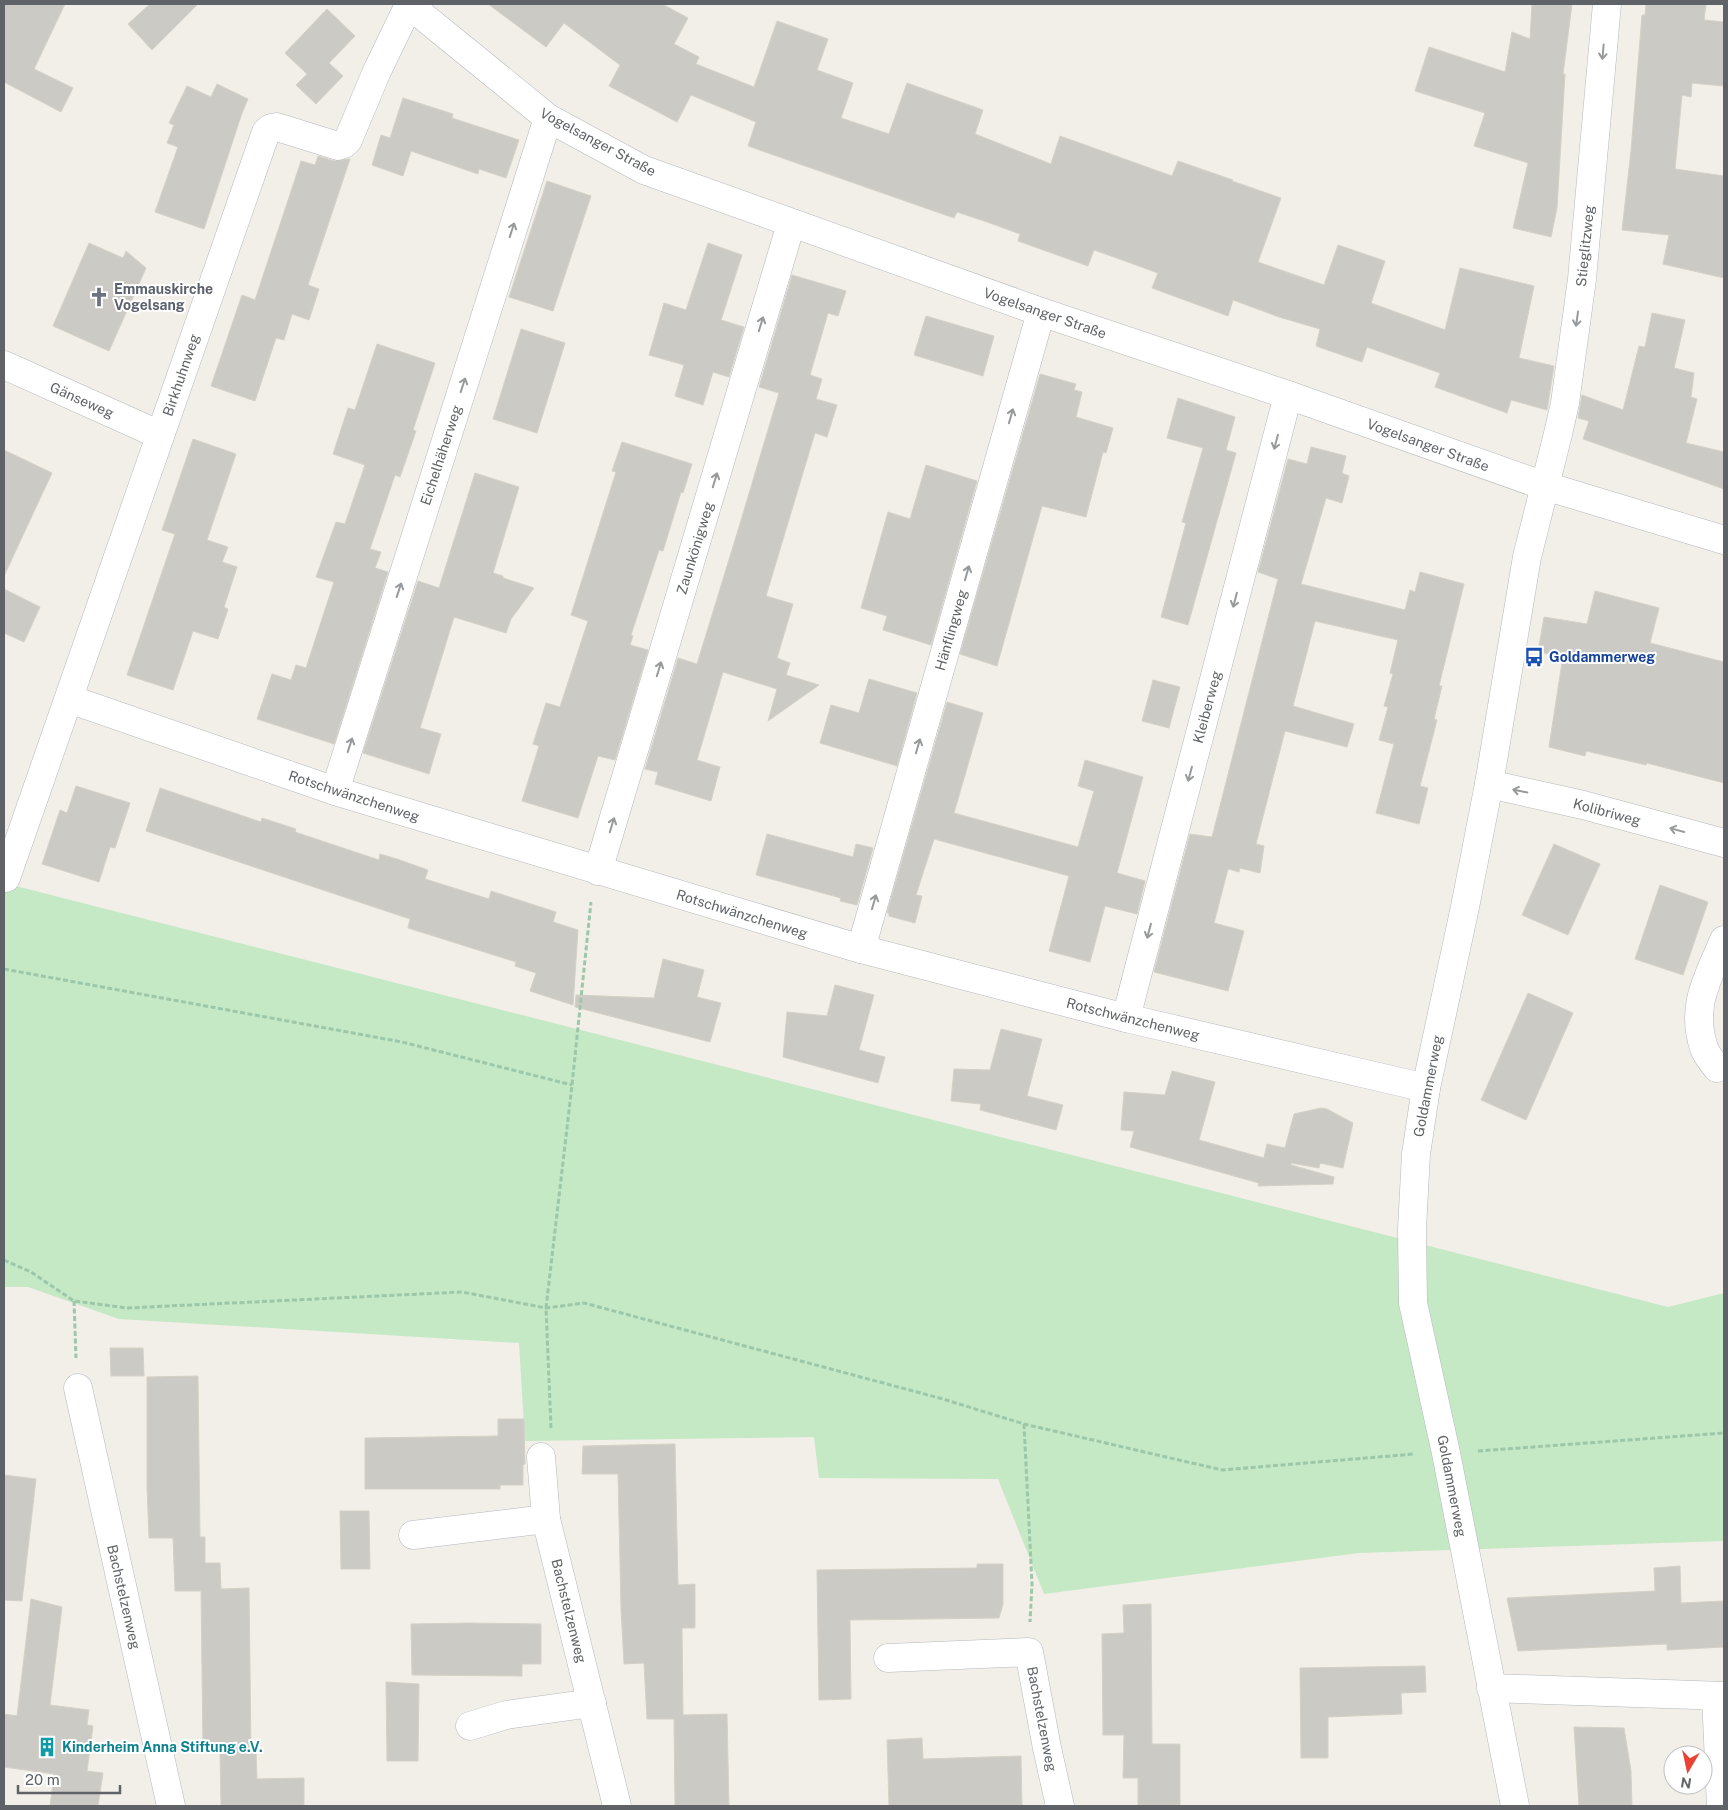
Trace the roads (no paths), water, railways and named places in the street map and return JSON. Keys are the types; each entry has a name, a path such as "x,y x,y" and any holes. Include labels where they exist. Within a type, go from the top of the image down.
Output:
{"street":[{"name":"Vogelsanger Straße","path":"408,4 548,118 644,170 1041,312 1288,395 1545,486 1724,540"},
{"name":"Birkhuhnweg","path":"6,878 266,132 271,128 277,127 338,146 344,144 348,140 408,4"},
{"name":"Stieglitzweg","path":"1545,486 1565,403 1582,280 1607,4"},
{"name":"Eichelhäherweg","path":"335,791 548,118"},
{"name":"Zaunkönigweg","path":"598,872 791,224"},
{"name":"Hänflingweg","path":"861,949 1041,312"},
{"name":"Gänseweg","path":"4,365 160,435"},
{"name":"Kleiberweg","path":"1126,1018 1288,395"},
{"name":"Goldammerweg","path":"1515,1806 1446,1453 1414,1303 1412,1229 1416,1154 1426,1088 1465,908 1489,784 1527,557 1545,486"},
{"name":"Rotschwänzchenweg","path":"69,699 335,791 598,872 861,949 1126,1018 1426,1088"},
{"name":"Kolibriweg","path":"1489,784 1583,805 1724,843"},
{"path":"1717,1068 1704,1050 1699,1024 1699,1004 1724,940"},
{"name":"Bachstelzenweg","path":"78,1388 171,1806"},
{"name":"Bachstelzenweg","path":"541,1456 546,1519 617,1806"},
{"path":"413,1535 546,1519"},
{"name":"Bachstelzenweg","path":"888,1658 1029,1652 1060,1806"},
{"path":"1491,1688 1720,1696 1721,1806"},
{"path":"470,1726 506,1715 592,1703"}],"place":[{"name":"Emmauskirche Vogelsang","path":"99,297"},
{"name":"Goldammerweg","path":"1534,657"},
{"name":"Kinderheim Anna Stiftung e.V.","path":"47,1747"}]}
